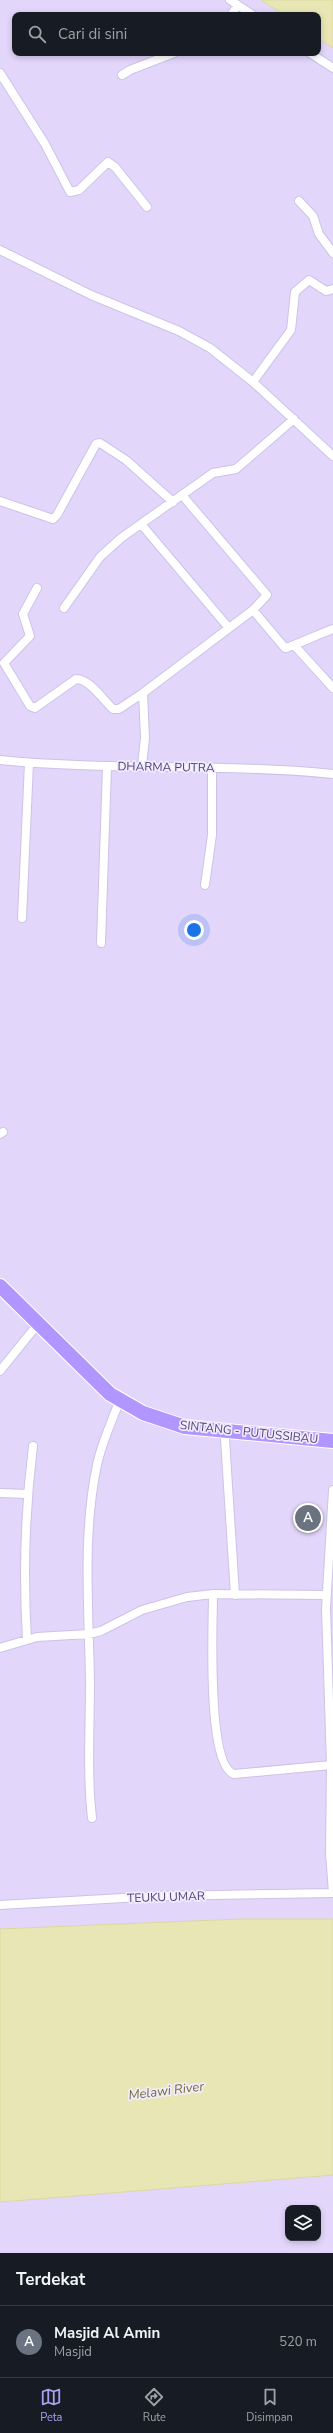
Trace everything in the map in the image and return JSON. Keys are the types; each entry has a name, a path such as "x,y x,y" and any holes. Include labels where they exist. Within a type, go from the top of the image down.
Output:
{"highway":[{"name":"SINTANG - PUTUSSIBAU","path":"1,1292 33,1330 117,1408 151,1424 169,1430 225,1439 333,1449"},
{"name":"SINTANG - PUTUSSIBAU","path":"1,1292 110,1394 143,1413 192,1428 333,1441"}],"street":[{"path":"230,0 248,12"},
{"path":"233,12 238,5"},
{"path":"122,75 130,70 166,56"},
{"path":"315,56 333,68"},
{"path":"0,73 45,144 70,192 79,190 108,162 115,167 147,207"},
{"path":"299,201 313,216 319,234 333,253"},
{"path":"0,250 90,295 200,342 253,382 333,456"},
{"path":"253,382 291,330 295,292 309,280 326,291 333,289"},
{"path":"64,608 100,557 121,538 216,471 236,469 294,419"},
{"path":"0,501 52,519 57,515 96,444 100,443 126,460 173,502"},
{"path":"37,588 23,614 30,636 4,663 30,706 35,708 76,679 92,687 113,709 119,709 143,694 228,627 253,610 265,598 266,592 182,495"},
{"path":"141,524 228,627"},
{"path":"253,610 281,645 287,648 311,636 333,629"},
{"path":"294,645 333,688"},
{"path":"142,765 145,738 143,694"},
{"name":"DHARMA PUTRA","path":"0,760 107,767 142,765 333,774"},
{"path":"22,918 29,763"},
{"path":"101,943 107,767"},
{"path":"205,885 212,835 212,768"},
{"path":"0,1371 33,1330"},
{"path":"92,1818 88,1781 88,1589 94,1486 97,1464 117,1408"},
{"path":"225,1439 235,1595"},
{"path":"27,1639 23,1576 27,1494 33,1446"},
{"path":"333,1490 330,1579 326,1595 331,1765 330,1853 333,1893"},
{"path":"0,1493 27,1494"},
{"path":"213,1594 212,1669 216,1737 226,1768 234,1774 331,1765"},
{"path":"0,1648 27,1639 54,1634 89,1634 107,1628 142,1610 187,1597 213,1594 326,1595"},
{"name":"TEUKU UMAR","path":"0,1905 158,1896 333,1893"}],"shaded area":[{"path":"0,0 261,0 279,12 12,12 12,56 321,56 321,40 333,48 333,1919 242,1919 0,1929"},
{"path":"333,2175 333,2253 0,2253 0,2202"}],"water":[{"path":"261,0 333,0 333,48 321,40 321,12 279,12"},
{"name":"Melawi River","path":"242,1919 333,1919 333,2175 0,2202 0,1929"}],"place":[{"name":"Masjid Al Amin","path":"308,1518"}]}
